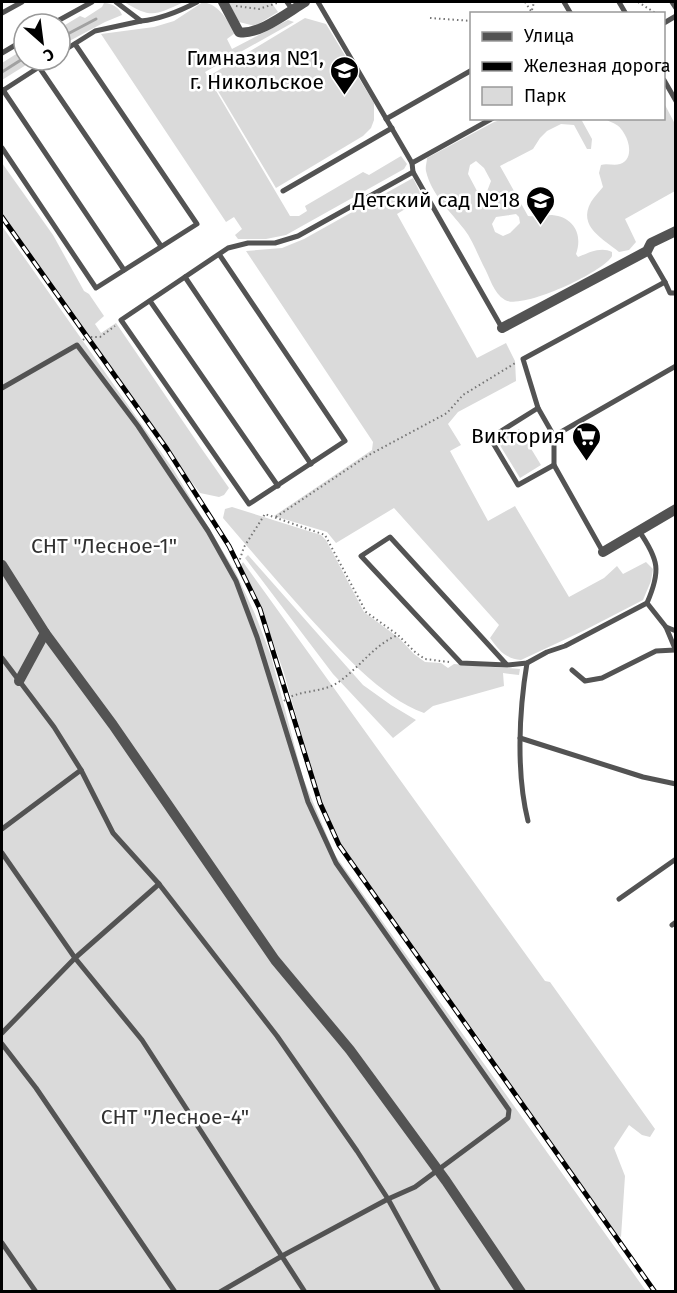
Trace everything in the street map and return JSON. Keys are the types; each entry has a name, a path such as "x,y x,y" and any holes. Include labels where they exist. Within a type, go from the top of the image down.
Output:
{"street":[{"path":"224,3 239,32 246,33 259,29 287,4 305,2"},
{"path":"502,328 647,250 651,243 675,231"},
{"path":"603,552 675,509"},
{"path":"2,565 45,633 113,725 275,960 350,1050 438,1171 520,1292"},
{"path":"19,681 45,633"}],"lane":[{"path":"2,13 22,2"},
{"path":"72,13 92,2"},
{"path":"116,2 141,21"},
{"path":"72,46 95,31 160,17 197,2"},
{"path":"318,2 412,163 412,172 502,328"},
{"path":"672,2 675,8"},
{"path":"2,148 96,288 197,224 75,44"},
{"path":"386,119 470,71"},
{"path":"31,72 2,90 124,270"},
{"path":"42,72 161,246"},
{"path":"665,84 675,101"},
{"path":"412,163 489,120"},
{"path":"283,191 392,128"},
{"path":"219,254 345,441 249,504 121,320 150,301 185,277 219,254 228,248 248,243 275,243 298,236 412,172"},
{"path":"647,250 670,293 675,293"},
{"path":"185,277 311,464"},
{"path":"603,552 554,465 554,436 538,408 522,359 665,282"},
{"path":"150,301 278,486"},
{"path":"2,388 77,345 138,426 208,531 236,581 257,637 308,802 336,863 509,1110 508,1118 415,1187 282,1256 220,1292"},
{"path":"554,436 675,366"},
{"path":"538,408 490,438 518,484 554,465"},
{"path":"507,665 390,537 361,556 461,663 507,665 527,663 647,603 655,584 657,571 653,551 639,531"},
{"path":"572,670 585,681 602,678 656,651 675,651 666,627 647,603"},
{"path":"666,627 675,631"},
{"path":"2,658 54,727 81,770 113,833 159,884 277,1036 357,1151 388,1199 439,1292"},
{"path":"527,663 522,694 520,738 524,805 528,821"},
{"path":"520,738 643,777 675,784"},
{"path":"2,829 81,770"},
{"path":"2,854 75,958 142,1040 305,1292"},
{"path":"619,900 675,859"},
{"path":"2,1033 75,958 159,884"},
{"path":"2,1044 36,1088 175,1292"},
{"path":"2,1243 36,1292"}],"path":[{"path":"638,2 654,12"},
{"path":"224,3 259,9 287,4"},
{"path":"430,18 470,21"},
{"path":"77,345 86,337 100,337 121,320"},
{"path":"275,518 367,456 447,413 463,395 522,359"},
{"path":"236,581 238,564 244,547 265,514 325,535 366,612 398,635 425,659 461,663"},
{"path":"279,706 288,698 336,684 387,640 398,635"}],"green space":[{"path":"124,2 184,2 160,12 148,13"},
{"path":"203,2 214,6 229,23 235,33 227,39 232,49 288,20 294,22 205,72 290,216 299,216 307,211 305,206 363,172 369,175 401,156 407,164 404,169 286,235 266,239 238,239 235,235 242,229 234,217 226,222 101,34 154,27 174,21"},
{"path":"228,2 271,2 278,12 255,26 239,22"},
{"path":"104,3 115,6 122,15 72,40 72,21 80,16 85,18 102,7"},
{"path":"305,18 326,24 374,103 374,120 371,128 363,136 276,188 209,76"},
{"path":"12,57 12,72 15,72 2,80 2,63"},
{"path":"665,105 675,124 675,191 625,219 636,242 629,250 619,252 594,232 587,219 591,202 603,187 599,173 601,165 620,164 628,158 628,143 618,126 607,120 665,120"},
{"path":"500,120 582,120 592,139 591,149 587,149 574,125 561,124 547,131 533,149 500,166 528,216 560,216 571,223 577,234 576,254 578,257 599,250 608,250 612,252 612,256 594,271 562,288 528,300 514,302 505,300 492,284 470,237 432,187 426,171 427,158","holes":["476,161 484,168 491,181 486,194 482,195 477,191 468,174 470,165","516,214 520,223 510,233 503,236 495,232 492,224 496,217"]},
{"path":"2,163 53,235 84,291 89,294 104,316 95,324 101,333 116,323 229,488 224,495 219,497 200,493 2,220"},
{"path":"413,178 423,198 397,214 477,358 506,343 515,361 516,381 458,412 448,424 461,445 450,451 488,521 515,506 569,597 604,578 617,566 623,574 646,562 653,569 643,600 521,660 502,653 496,646 490,638 499,625 394,508 336,543 327,532 274,516 372,450 373,442 246,251 282,248 304,239"},
{"path":"2,226 173,469 236,573 271,656 303,778 335,855 646,1291 2,1291"},
{"path":"519,429 541,465 520,478 498,442"},
{"path":"232,507 321,535 326,540 364,612 399,638 425,662 441,663 448,668 454,664 520,669 519,675 503,673 504,686 433,706 424,713 408,706 361,671 308,616 223,518 225,509"},
{"path":"248,555 363,685 416,720 393,738 333,674 245,558"},
{"path":"243,562 545,981 550,982 655,1129 650,1137 642,1135 629,1125 614,1148 625,1176 621,1237 614,1233 512,1089 485,1046 418,956 339,842 319,796 283,670 262,612 240,567"}],"waterway":[{"path":"72,32 96,19"},
{"path":"2,72 12,66"}],"railway":[{"path":"2,217 167,449 229,546 260,609 320,803 339,845 655,1292"}],"place":[{"name":"Гимназия №1, г. Никольское","path":"345,96"},
{"name":"Детский сад №18","path":"541,226"},
{"name":"Виктория","path":"586,462"}],"park label":[{"name":"СНТ \"Лесное-1\"","path":"104,546"},
{"name":"СНТ \"Лесное-4\"","path":"175,1117"}]}
